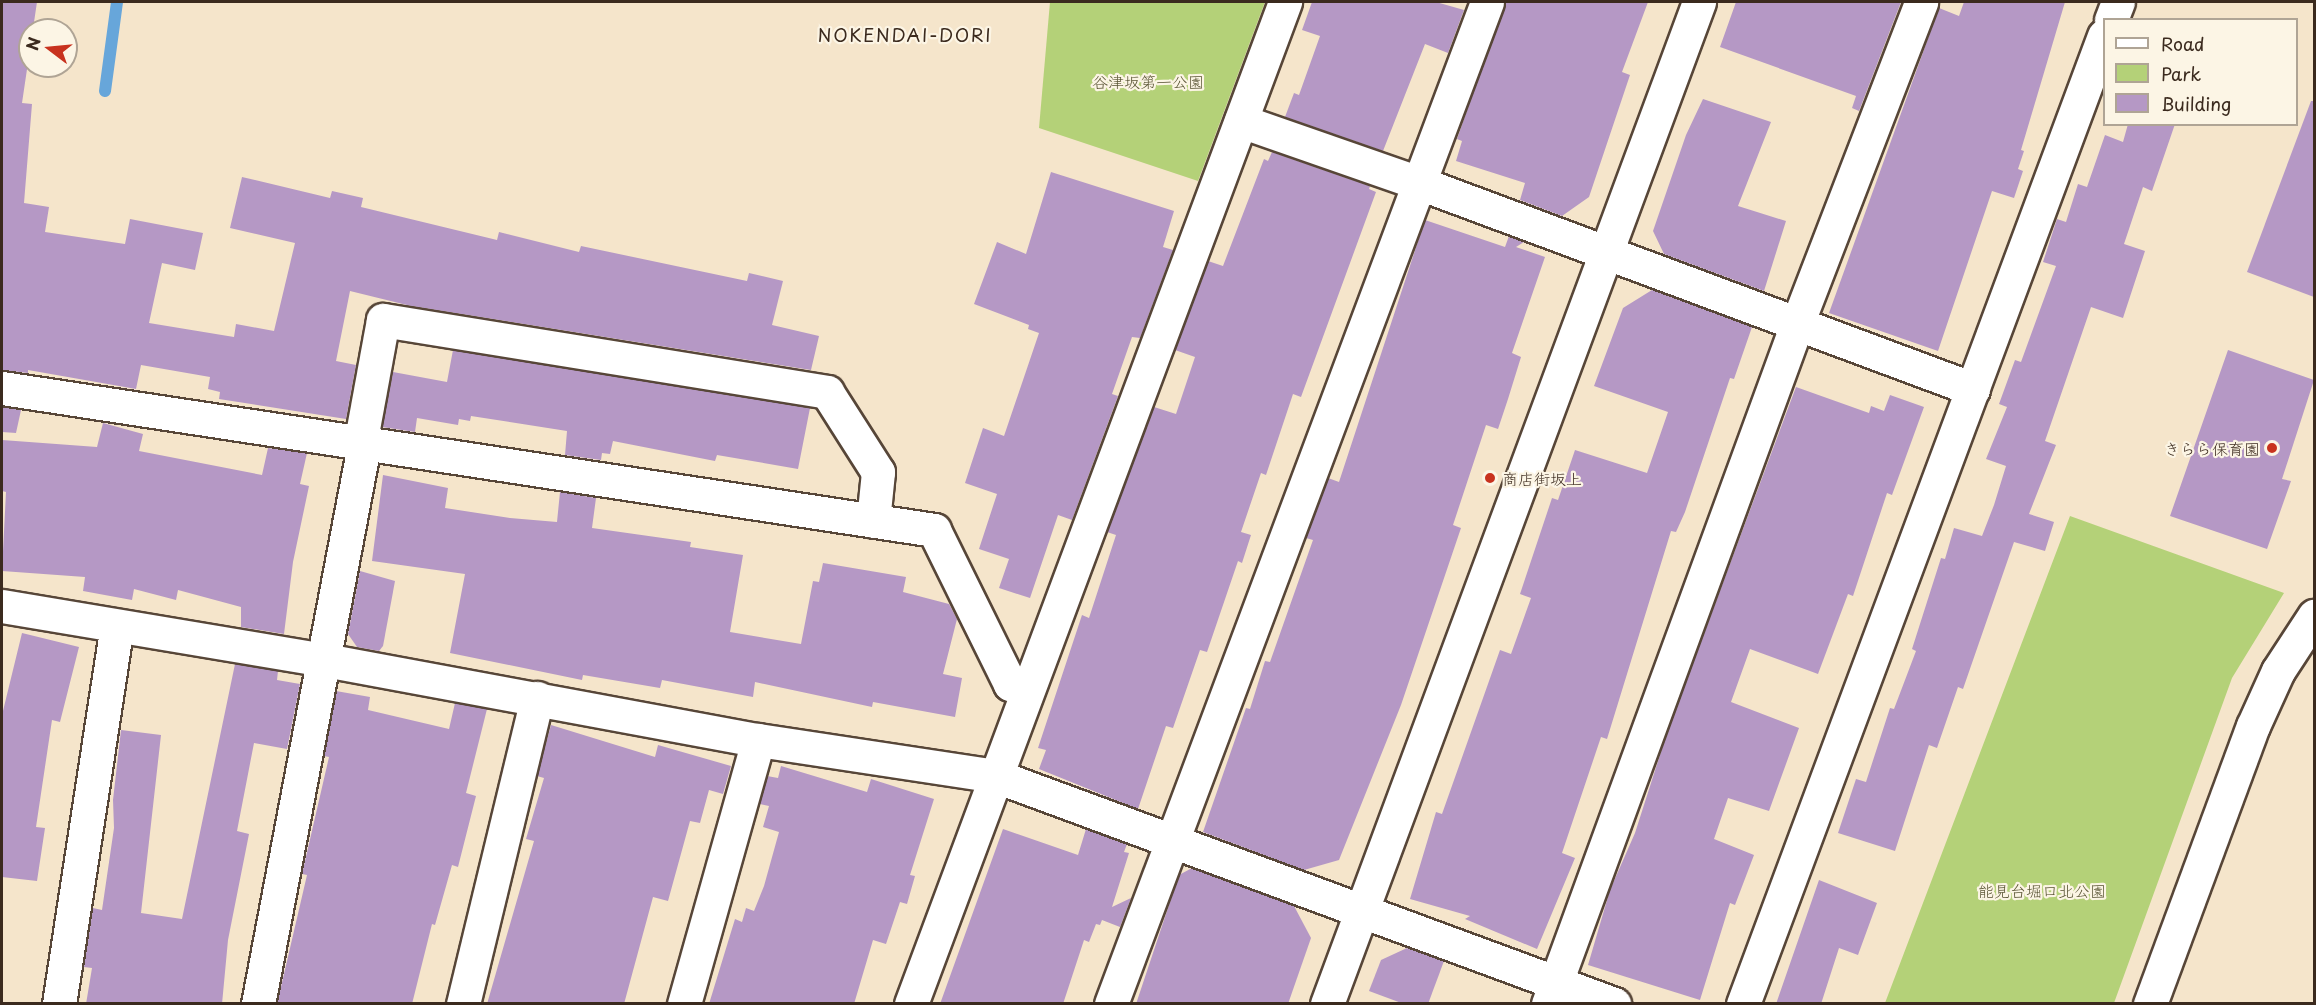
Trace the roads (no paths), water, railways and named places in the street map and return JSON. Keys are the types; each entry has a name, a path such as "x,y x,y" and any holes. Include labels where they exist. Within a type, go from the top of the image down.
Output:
{"street":[{"path":"911,1004 1285,2"},
{"path":"1111,1004 1160,868 1175,839 1422,184 1487,2"},
{"path":"1327,1004 1699,2"},
{"path":"1551,992 1797,324 1921,2"},
{"path":"2112,18 2118,2"},
{"path":"1743,1004 2103,39"},
{"path":"1241,121 1422,184 1604,254 1973,389"},
{"path":"258,1004 325,660 383,321 827,392 878,472 873,521"},
{"path":"2,388 362,445 934,530 1010,684 1028,690"},
{"path":"2,606 325,660 758,740 996,776 1175,839 1362,911 1551,992 1614,1004"},
{"path":"2150,1004 2253,726 2278,671 2314,616"},
{"path":"59,1004 117,627"},
{"path":"463,1004 537,698"},
{"path":"684,1004 758,740"}],"waterway":[{"path":"105,91 117,2"}],"place":[{"name":"きらら保育園","path":"2272,448"},
{"name":"商店街坂上","path":"1490,478"}],"district":[{"name":"NOKENDAI-DORI","path":"905,35"}],"park label":[{"name":"谷津坂第一公園","path":"1148,81"},
{"name":"能見台堀口北公園","path":"2042,890"}]}
